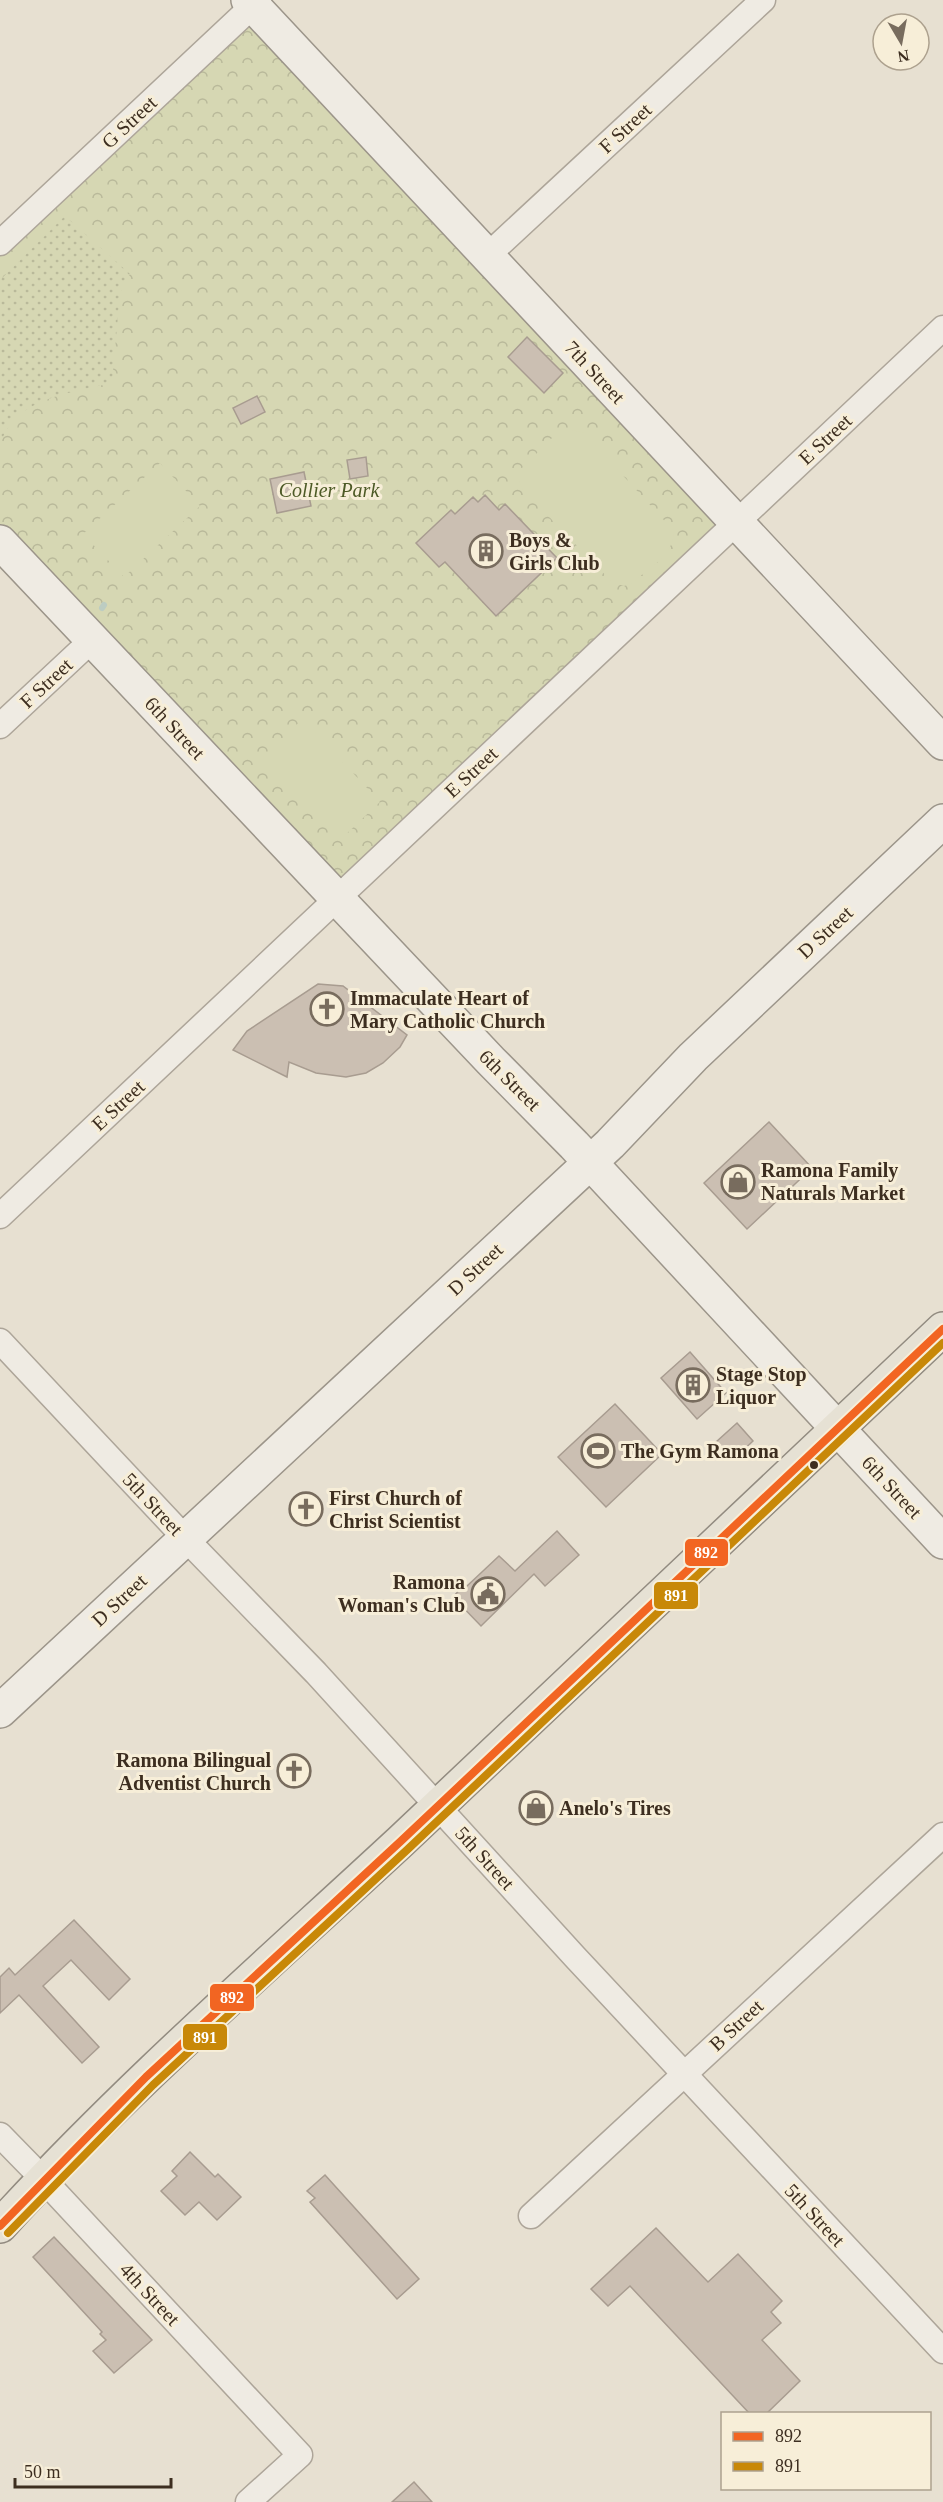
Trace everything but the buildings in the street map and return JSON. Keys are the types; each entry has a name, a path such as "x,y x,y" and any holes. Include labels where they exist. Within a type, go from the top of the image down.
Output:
{"main road":[{"path":"0,2226 43,2179 162,2060 438,1806 943,1329"}],"street":[{"name":"F Street","path":"487,256 763,0"},
{"name":"7th Street","path":"253,2 487,256 943,743"},
{"name":"G Street","path":"0,243 253,2"},
{"name":"E Street","path":"0,1216 943,328"},
{"name":"6th Street","path":"0,542 336,898 590,1162 943,1542"},
{"name":"F Street","path":"0,726 92,640"},
{"name":"D Street","path":"0,1711 590,1162 693,1057 943,821"},
{"name":"5th Street","path":"0,1341 185,1538 316,1673 683,2073 939,2338"},
{"name":"B Street","path":"531,2216 943,1835"},
{"name":"4th Street","path":"0,2135 300,2455 248,2502"}],"green space":[{"name":"Collier Park","path":"252,5 735,521 336,898 0,540 0,241"},
{"path":"65,216 130,274 120,293 112,383 45,400 30,408 17,417 7,430 0,446 0,280"},
{"path":"560,430 584,433 673,530 671,546 666,553 632,583 624,586 613,583 523,490 519,481 519,471"},
{"path":"160,463 200,506 124,577 83,534"},
{"path":"303,719 380,802 341,839 263,756"}],"transit line":[{"name":"892","path":"0,2226 146,2077 401,1841 943,1329"},
{"name":"891","path":"8,2233 153,2085 408,1849 943,1343"}],"place":[{"name":"Boys & Girls Club","path":"486,551"},
{"name":"Immaculate Heart of Mary Catholic Church","path":"327,1009"},
{"name":"Ramona Family Naturals Market","path":"738,1182"},
{"name":"Stage Stop Liquor","path":"693,1385"},
{"name":"The Gym Ramona","path":"598,1451"},
{"name":"First Church of Christ Scientist","path":"306,1509"},
{"name":"Ramona Woman's Club","path":"488,1594"},
{"name":"Ramona Bilingual Adventist Church","path":"294,1771"},
{"name":"Anelo's Tires","path":"536,1808"}]}
